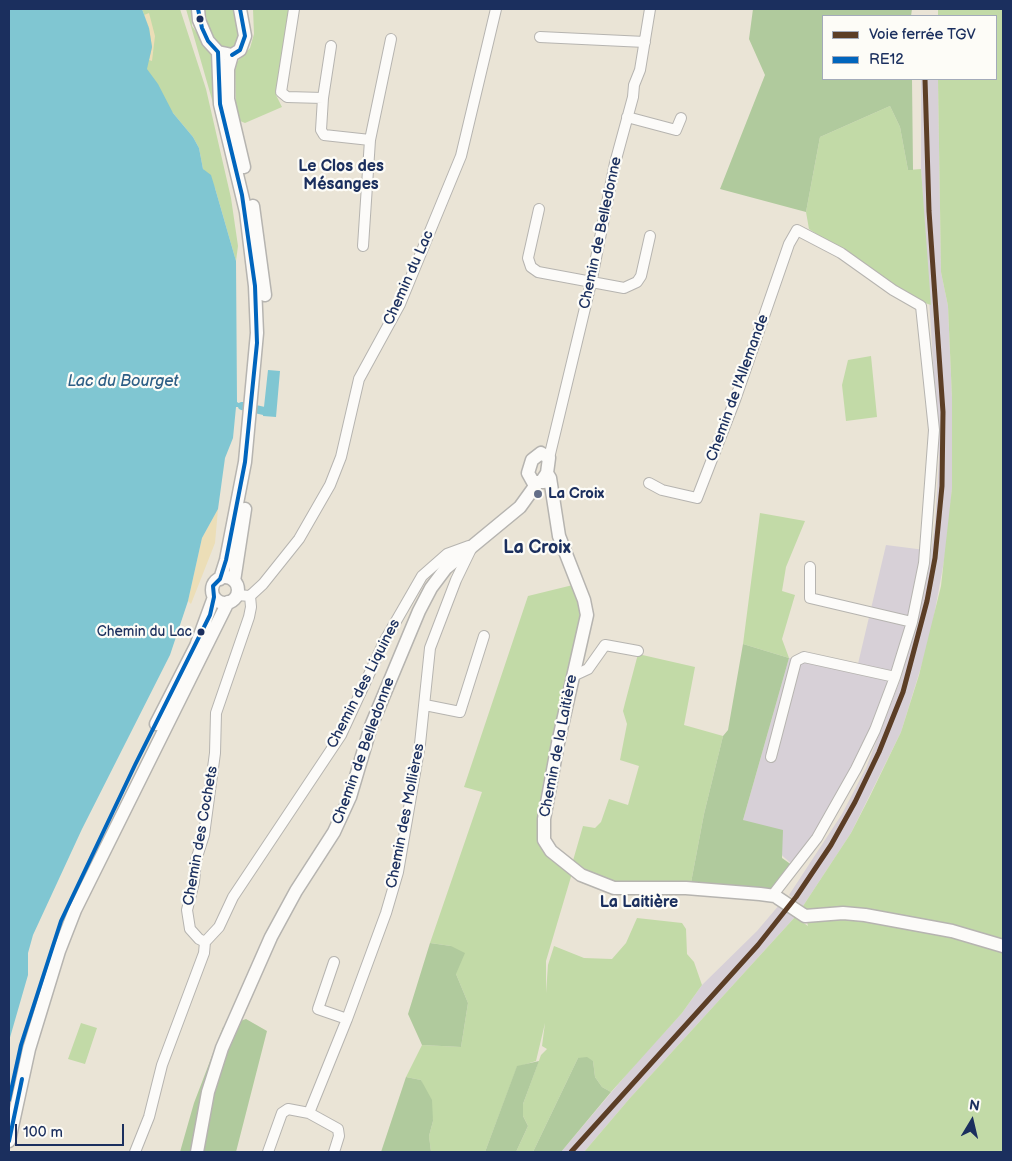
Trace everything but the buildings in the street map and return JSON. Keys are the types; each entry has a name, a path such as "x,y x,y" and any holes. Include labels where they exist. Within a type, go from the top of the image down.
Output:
{"main road":[{"path":"198,9 199,20 205,34 218,52 220,104 242,195 255,286 257,333 255,409 234,581 238,598"},
{"path":"218,52 232,55 240,50 245,28 243,11"},
{"path":"9,1100 51,948 71,898 196,646 210,615 214,597 213,586 220,579 226,560 265,346 264,290 252,199 228,100 228,74 232,55"},
{"path":"534,456 545,456 542,481 528,473 529,464 534,456"},
{"name":"Chemin de Belledonne","path":"197,1152 208,1092 222,1048 271,937 296,891 334,832 350,797 371,726 419,610 431,588 446,568 474,544 500,526 542,481"},
{"name":"Chemin de la Laitière","path":"542,481 559,536 586,607 586,623 573,676 544,819 544,840 551,851 582,875 614,888 686,888 774,896"},
{"path":"220,579 227,578 234,581"},
{"path":"214,597 224,603 238,598"},
{"path":"9,1142 25,1047 59,951 84,890 204,650 224,606 238,598"},
{"path":"774,896 800,914 808,917 832,914 865,915 952,932 1003,946"}],"street":[{"path":"294,9 281,92 287,97 323,98"},
{"name":"Chemin du Lac","path":"238,598 264,584 299,539 330,485 341,457 360,378 400,304 461,156 496,9"},
{"name":"Chemin de Belledonne","path":"545,456 553,442 591,283 615,163 645,42 650,9"},
{"path":"540,37 645,42"},
{"path":"363,246 370,140 391,39"},
{"path":"331,46 323,98 322,133 329,136 370,140"},
{"path":"627,118 676,130 681,118"},
{"path":"539,209 528,253 531,267 538,272 624,288 636,282 643,269 650,236"},
{"name":"Chemin de l'Allemande","path":"650,482 668,492 697,498 735,400 789,244 797,230 841,253 893,290 921,306 934,430 924,563 912,622"},
{"name":"Chemin des Mollières","path":"309,1113 347,1019 386,913 398,872 424,705 430,648 456,580 474,544"},
{"name":"Chemin des Liquines","path":"205,942 219,927 233,897 341,735 384,642 422,576 447,554 474,544"},
{"path":"774,896 796,868 834,812 875,730 895,677 912,622 810,598 810,567"},
{"name":"Chemin des Cochets","path":"205,942 199,939 190,929 187,910 206,823 215,754 215,718 251,607 238,598"},
{"path":"424,705 460,712 484,636"},
{"path":"573,676 588,669 605,644 638,651"},
{"path":"771,757 796,661 804,657 895,677"},
{"path":"135,1152 149,1116 162,1065 205,950 205,942"},
{"path":"334,962 318,1009 347,1019"},
{"path":"268,1152 282,1113 288,1109 309,1113 338,1129 339,1136 334,1152"}],"shaded area":[{"path":"921,80 938,80 941,272 948,306 952,398 952,488 948,539 930,638 901,732 851,833 803,906 789,895 842,814 866,768 901,678 928,573 935,523 939,459 921,169"},
{"path":"886,545 925,550 910,621 856,769 796,868 743,820 789,658 812,658 857,668"},
{"path":"780,904 795,917 630,1098 584,1152 561,1152 637,1062 682,1013 702,985 757,931"}],"green space":[{"path":"142,9 180,9 206,89 231,198 238,246 236,261 215,188 203,169 199,148 193,137 173,113 110,59 149,28"},
{"path":"186,9 191,9 192,26 214,57 217,117"},
{"path":"204,9 234,9 240,30 235,48 224,49 216,42 209,31"},
{"path":"253,9 291,9 276,95 282,107 245,123 240,121 236,112 235,64 250,48 254,34"},
{"path":"753,9 912,9 911,15 822,15 822,80 912,80 913,170 908,170 900,127 890,106 820,137 806,212 720,189 765,75 749,39"},
{"path":"938,9 1003,9 1003,1152 584,1152 630,1098 795,917 808,926 803,906 851,833 870,796 901,732 919,675 941,586 952,488 952,398 948,306 941,272 938,80 997,80 997,15 938,15"},
{"path":"890,106 900,127 908,170 921,169 931,305 916,300 809,229 806,212 820,137"},
{"path":"871,356 877,417 846,421 842,385 848,360"},
{"path":"760,513 805,521 786,567 782,591 795,595 782,639 789,658 743,644"},
{"path":"577,584 586,607 540,833 572,864 583,826 595,828 601,822 609,799 628,805 639,766 620,760 627,724 623,711 638,654 695,667 684,725 723,736 704,814 690,888 635,890 573,870 546,961 546,993 548,965 554,946 584,958 612,959 626,943 637,918 682,923 686,929 687,954 694,962 702,985 682,1013 611,1092 602,1087 595,1077 593,1061 578,1058 533,1152 516,1152 528,1126 523,1116 523,1104 541,1055 547,1049 542,1046 545,1023 536,1061 517,1067 485,1152 431,1152 429,1136 433,1121 421,1080 406,1077 422,1045 461,1047 468,1003 456,974 451,946 430,943 482,792 464,787 528,596"},
{"path":"743,644 789,658 743,820 783,830 782,858 796,868 772,896 690,888 704,814 723,736 728,730"},
{"path":"430,943 451,946 465,953 456,974 468,1003 461,1047 422,1045 408,1014"},
{"path":"246,1019 267,1031 236,1152 180,1152 194,1103 223,1027"},
{"path":"81,1023 97,1028 85,1064 68,1059"},
{"path":"587,1057 593,1061 595,1077 602,1087 611,1092 561,1152 533,1152 578,1058"},
{"path":"539,1061 523,1104 523,1116 528,1126 516,1152 485,1152 517,1066"},
{"path":"406,1077 421,1080 432,1100 433,1121 429,1136 431,1152 381,1152"}],"sand":[{"path":"149,13 155,36 152,61 149,60 152,47 149,28 144,15"},
{"path":"218,509 215,543 191,604 188,601 202,538"}],"water":[{"name":"Lac du Bourget","path":"9,9 142,9 149,28 152,47 147,69 158,84 173,113 193,137 199,148 203,169 211,175 236,261 237,402 242,407 236,407 233,438 225,458 218,509 202,538 188,601 170,655 82,829 33,935 28,953 28,975 9,1041"},
{"path":"268,370 280,371 276,417 263,416"}],"waterway":[{"path":"242,406 264,411"}],"rail line":[{"name":"TGV","path":"571,1152 758,945 796,897 831,845 855,802 879,752 903,692 927,601 935,558 942,486 943,412 929,211 925,80"}],"transit line":[{"name":"RE12","path":"9,1100 21,1045 61,921 135,765 210,615 214,597 213,586 220,579 226,560 245,462 257,343 255,286 242,195 220,104 218,52 208,41 202,28 198,9"},
{"name":"RE12","path":"232,55 240,50 245,36 240,9"},
{"name":"RE12","path":"9,1141 22,1079"}],"place":[{"name":"La Croix","path":"538,494"},
{"name":"Chemin du Lac","path":"201,632"}],"district":[{"name":"Le Clos des Mésanges","path":"341,176"},
{"name":"La Croix","path":"537,548"},
{"name":"La Laitière","path":"639,903"}]}
